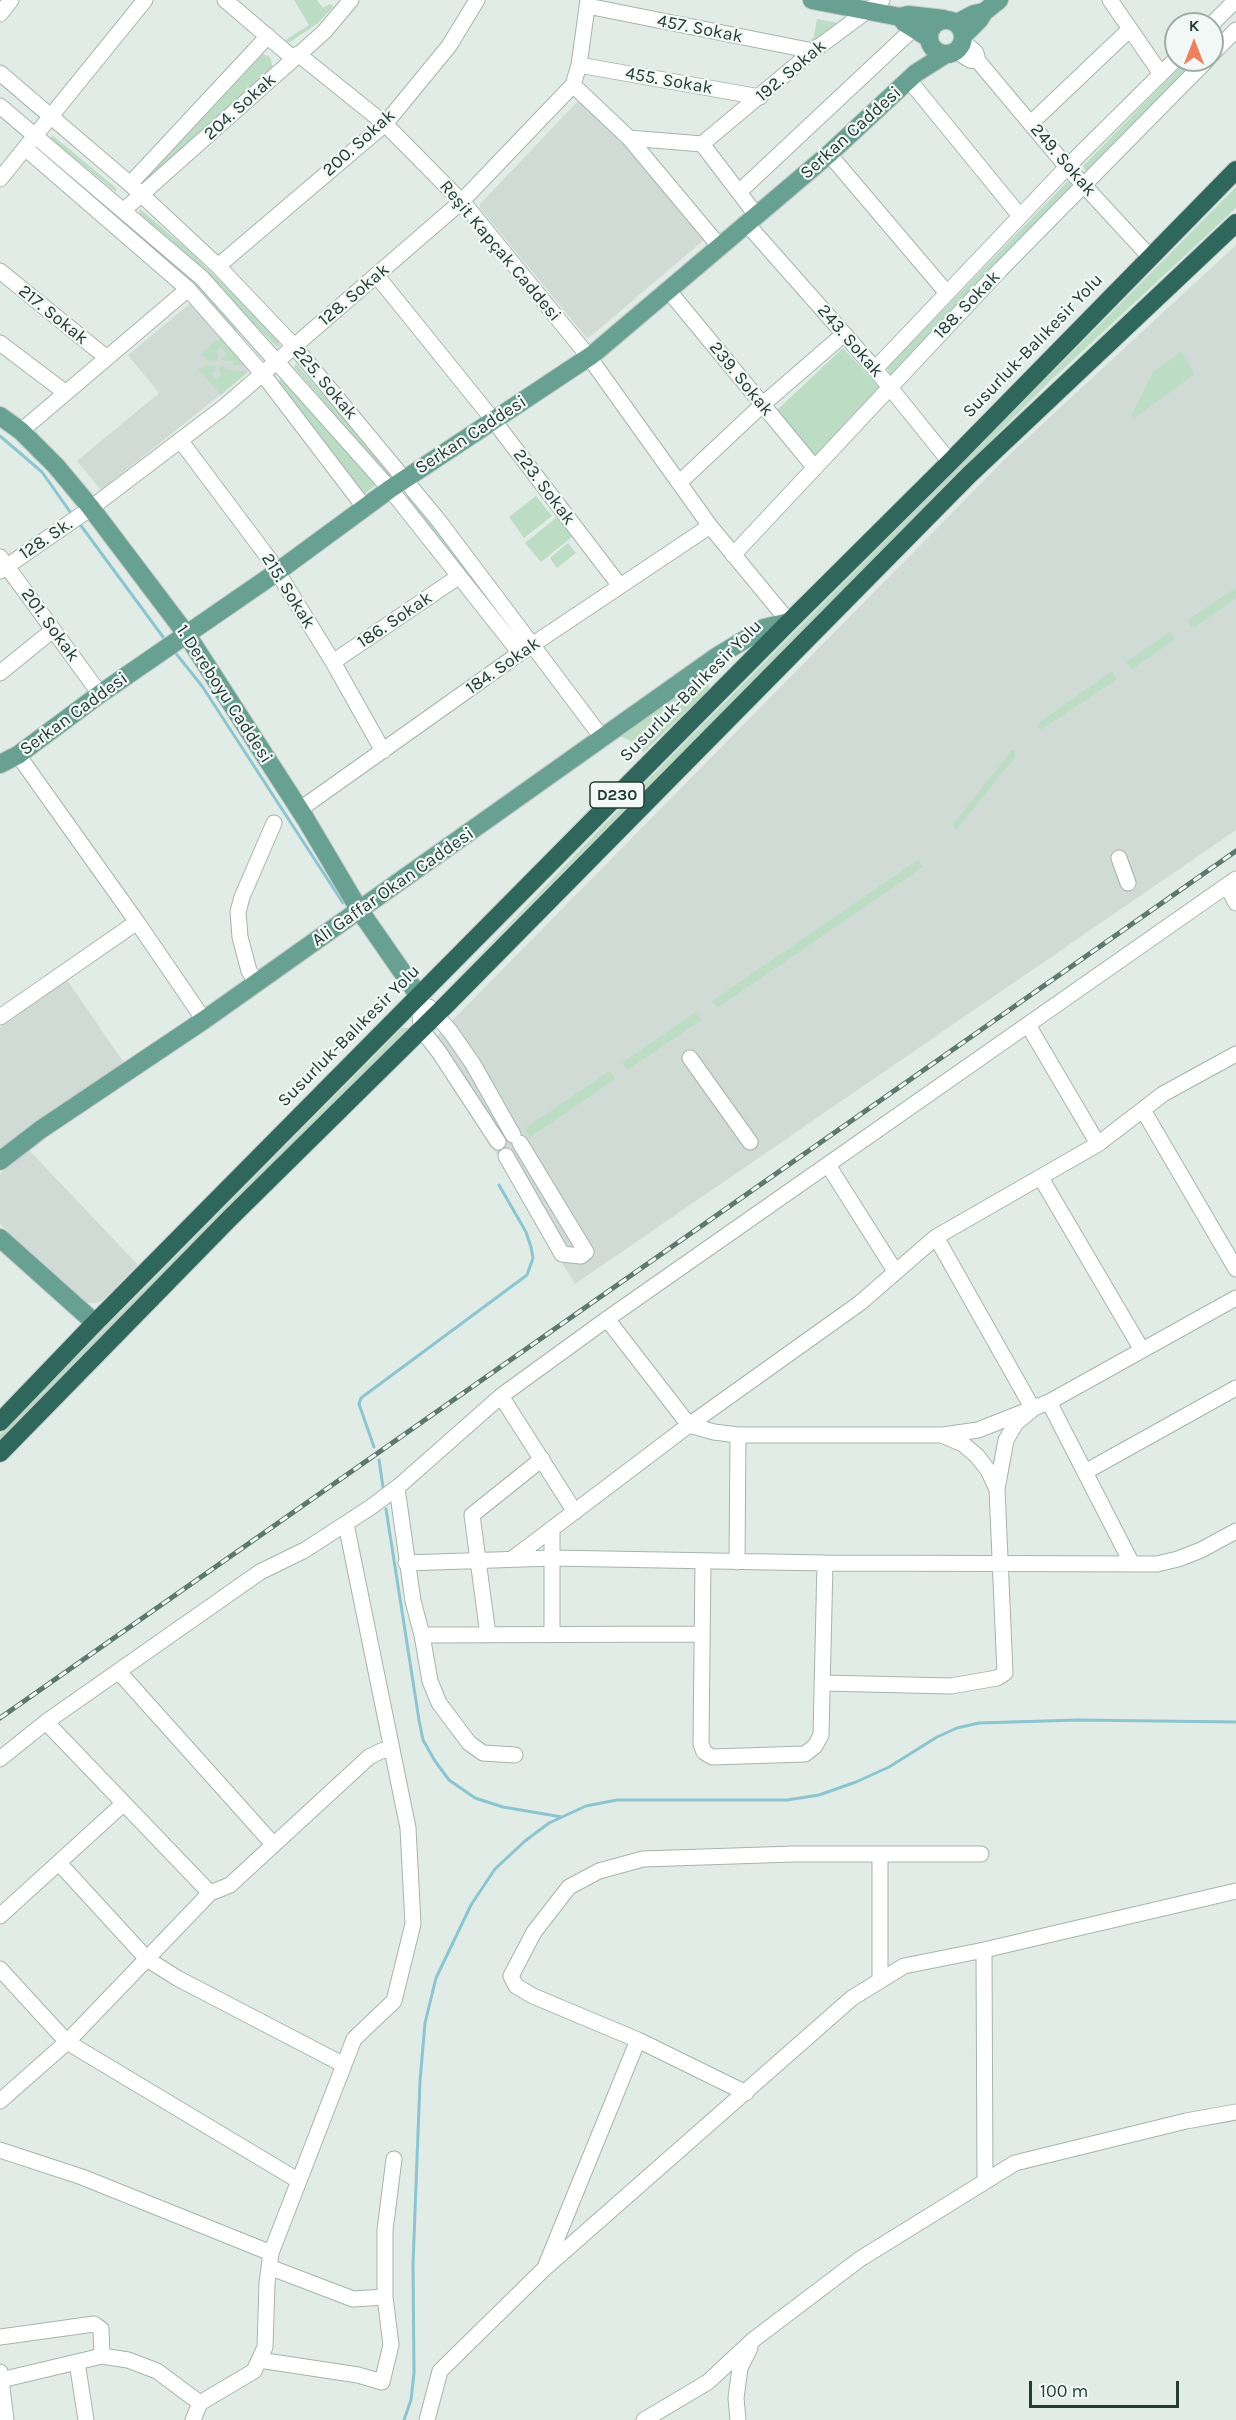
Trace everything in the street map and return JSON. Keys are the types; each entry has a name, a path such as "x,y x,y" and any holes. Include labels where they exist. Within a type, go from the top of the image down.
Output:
{"highway":[{"name":"Susurluk-Balıkesir Yolu","path":"0,1422 95,1323 950,462 1236,170"},
{"name":"D230","path":"0,1453 229,1219 436,1014 969,475 1236,224"}],"main road":[{"path":"812,0 859,7 918,31"},
{"name":"Serkan Caddesi","path":"0,764 18,755 100,694 277,572 398,484 589,357 829,154 955,37 980,20 984,12 999,0"},
{"path":"908,15 955,37 936,51 918,31 908,15"},
{"name":"Serkan Caddesi","path":"913,76 918,31 934,24 955,37"},
{"name":"1. Dereboyu Caddesi","path":"0,416 21,431 56,466 80,516 187,635 360,910 419,996"},
{"name":"Ali Gaffar Okan Caddesi","path":"0,1161 40,1130 204,1020 740,642 764,628 789,622"},
{"path":"0,1238 95,1323"}],"street":[{"path":"0,14 11,0"},
{"path":"0,179 145,0"},
{"name":"Reşit Kapçak Caddesi","path":"225,0 268,36 385,124 462,201 589,357 710,526 789,622"},
{"name":"204. Sokak","path":"124,210 324,32 351,0"},
{"name":"200. Sokak","path":"219,266 385,124 449,46 477,0"},
{"name":"192. Sokak","path":"702,144 813,51 859,7 882,0"},
{"path":"1110,0 1161,74"},
{"path":"1224,12 1236,0"},
{"path":"588,3 579,65 573,85 629,138 720,247"},
{"name":"457. Sokak","path":"588,3 813,51"},
{"path":"1030,123 1130,29"},
{"path":"1224,42 1236,30"},
{"path":"739,192 918,31"},
{"name":"204. Sokak","path":"130,184 268,36"},
{"name":"249. Sokak","path":"955,37 970,60 978,61 1067,167 1150,257"},
{"name":"455. Sokak","path":"579,65 760,97"},
{"name":"188. Sokak","path":"875,369 1067,167 1164,71"},
{"name":"188. Sokak","path":"733,555 889,387 1195,72"},
{"name":"225. Sokak","path":"0,73 130,184 219,266 294,346 526,649 603,739"},
{"path":"913,76 1020,216"},
{"name":"128. Sokak","path":"80,516 180,440 377,276 462,201 573,85"},
{"name":"225. Sokak","path":"0,106 202,278 398,484 458,577 526,649"},
{"path":"629,138 702,144"},
{"name":"243. Sokak","path":"702,144 739,192 752,220 950,462"},
{"path":"24,148 188,289 262,373 365,508"},
{"path":"829,154 947,293"},
{"name":"217. Sokak","path":"0,271 107,358"},
{"name":"223. Sokak","path":"377,276 494,421 620,586"},
{"path":"21,431 188,289"},
{"name":"239. Sokak","path":"668,290 815,468"},
{"path":"680,482 762,405 844,334"},
{"path":"0,343 66,393"},
{"name":"215. Sokak","path":"180,440 277,572 333,662 383,751"},
{"name":"128. Sk.","path":"2,564 80,516"},
{"name":"184. Sokak","path":"299,810 526,649 710,526"},
{"name":"201. Sokak","path":"2,564 100,694"},
{"name":"186. Sokak","path":"333,662 458,577"},
{"path":"0,673 53,630"},
{"path":"18,755 204,1020"},
{"path":"256,983 249,971 240,937 238,912 242,897 274,823"},
{"path":"1119,858 1128,883"},
{"path":"0,1759 46,1722 260,1572 305,1550 397,1488 501,1396 607,1319 1231,883 1236,903"},
{"path":"0,1017 137,922"},
{"path":"419,996 436,1014 473,1064 586,1252 581,1256 562,1254 506,1156 498,1149 498,1142 439,1052 421,1029 419,996"},
{"path":"1028,1025 1098,1144"},
{"path":"512,1558 689,1425 860,1303 936,1237 1098,1144 1163,1094 1236,1054"},
{"path":"690,1058 750,1142"},
{"path":"1143,1110 1236,1269"},
{"path":"498,1142 502,1136 517,1139"},
{"path":"506,1156 517,1153 517,1139"},
{"path":"828,1165 895,1271"},
{"path":"1041,1178 1143,1350"},
{"path":"936,1237 1033,1409"},
{"path":"607,1319 689,1425 714,1432 738,1435 944,1436 978,1430 1049,1402 1236,1298"},
{"path":"1085,1472 1236,1388"},
{"path":"501,1396 575,1512"},
{"path":"1049,1402 1132,1563"},
{"path":"822,1683 951,1686 998,1678 1005,1673 997,1489 1006,1440 1016,1423 1033,1409"},
{"path":"736,1562 738,1435"},
{"path":"944,1436 963,1444 977,1456 988,1470 997,1489"},
{"path":"488,1635 472,1515 542,1459"},
{"path":"397,1488 406,1563 434,1692 469,1743 483,1754 515,1755"},
{"path":"193,2420 200,2403 254,2372 265,2347 270,2260 354,2039 394,2001 413,1924 408,1828 346,1524"},
{"path":"552,1530 552,1634"},
{"path":"406,1563 552,1558 825,1563 1157,1564 1202,1550 1236,1531"},
{"path":"703,1561 701,1744 704,1752 712,1757 805,1754 815,1746 822,1735 825,1563"},
{"path":"423,1635 702,1634"},
{"path":"119,1672 273,1844"},
{"path":"46,1722 210,1893"},
{"path":"0,2101 67,2042 210,1893 230,1886 369,1757 392,1749"},
{"path":"0,1916 123,1804"},
{"path":"746,2093 638,2040 533,1996 516,1986 511,1976 534,1932 569,1887 599,1871 643,1859 794,1854 981,1854"},
{"path":"880,1855 880,1980"},
{"path":"59,1863 147,1959 177,1978 344,2065"},
{"path":"427,2420 440,2371 545,2268 852,1998 904,1966 984,1950 1236,1891"},
{"path":"984,1950 985,2181"},
{"path":"0,1968 67,2042 299,2181"},
{"path":"545,2268 638,2040"},
{"path":"644,2420 708,2382 753,2340 860,2259 1015,2163 1186,2121 1236,2112"},
{"path":"0,2150 82,2177 270,2260 334,2293 353,2299 385,2297"},
{"path":"259,2360 358,2375 382,2382 391,2345 385,2297 385,2230 394,2159"},
{"path":"0,2337 94,2324 101,2329 102,2356"},
{"path":"738,2420 736,2398 740,2368 753,2340"},
{"path":"6,2420 1,2376 102,2356 128,2360 157,2371 200,2403"},
{"path":"77,2362 86,2420"},
{"path":"708,2382 727,2389 736,2398"}],"shaded area":[{"path":"577,102 585,102 704,234 705,239 590,337 586,337 480,208 480,204"},
{"path":"1236,245 1236,830 575,1284 430,1043 1010,454"},
{"path":"193,301 251,370 101,490 77,461 159,393 128,355"},
{"path":"67,980 124,1063 0,1153 0,1028"},
{"path":"27,1148 138,1265 103,1300 97,1303 84,1303 0,1224 0,1174"}],"green space":[{"path":"294,0 317,0 323,8 330,4 334,6 318,23 290,42 284,41 309,25"},
{"path":"817,19 838,23 813,44 811,40"},
{"path":"263,54 270,57 273,69 147,185 140,185"},
{"path":"1175,72 1187,72 1089,173 1083,166"},
{"path":"52,135 116,188 116,192 51,139"},
{"path":"45,153 188,274 240,327 235,332"},
{"path":"1067,182 1070,182 1073,189 890,374 887,368"},
{"path":"1236,187 1236,208 1044,387 440,996 629,799"},
{"path":"140,209 187,249 240,300 278,340 280,347 276,346 182,250 139,213"},
{"path":"221,338 246,366 234,365 234,361 221,360 226,353 221,347 215,352 218,356 217,361 205,360 205,356 200,356 211,344"},
{"path":"843,348 882,390 817,458 776,411"},
{"path":"1181,352 1195,374 1133,419 1132,415 1153,372"},
{"path":"296,364 392,473 391,477 294,367"},
{"path":"204,366 216,366 216,370 211,374 216,379 222,375 219,371 220,366 224,366 224,369 247,372 221,395 198,369"},
{"path":"282,377 377,484 362,496 318,433 278,384"},
{"path":"408,495 414,500 521,642 407,498"},
{"path":"536,496 552,516 524,538 509,517"},
{"path":"557,517 572,537 541,562 525,543"},
{"path":"568,543 576,553 557,568 550,558"},
{"path":"1236,588 1236,598 1195,627 1190,626 1189,619"},
{"path":"1170,632 1175,639 1132,669 1126,662"},
{"path":"1112,671 1117,679 1042,729 1037,727 1040,722"},
{"path":"698,679 709,685 709,689 643,753 635,743 620,736"},
{"path":"1012,750 1015,751 1015,757 956,830 953,824"},
{"path":"918,860 923,867 717,1008 712,1001"},
{"path":"696,1012 701,1020 627,1070 622,1063"},
{"path":"402,1028 409,1028 0,1440 0,1434"},
{"path":"610,1071 615,1079 530,1137 524,1129"}],"waterway":[{"path":"0,436 42,472 73,516"},
{"path":"79,523 166,641"},
{"path":"174,651 202,686 343,903"},
{"path":"374,1447 359,1404 361,1398 527,1275 533,1258 531,1247 526,1232 499,1185"},
{"path":"379,1460 383,1487"},
{"path":"386,1509 423,1740 449,1780 475,1798 503,1807 562,1817"},
{"path":"404,2420 411,2400 414,2373 413,2264 420,2081 425,2023 436,1978 471,1905 495,1869 525,1841 549,1823 586,1806 617,1800 787,1800 819,1795 889,1767 937,1737 957,1728 979,1723 1078,1720 1236,1722"}],"railway":[{"path":"0,1718 1236,851"}]}
